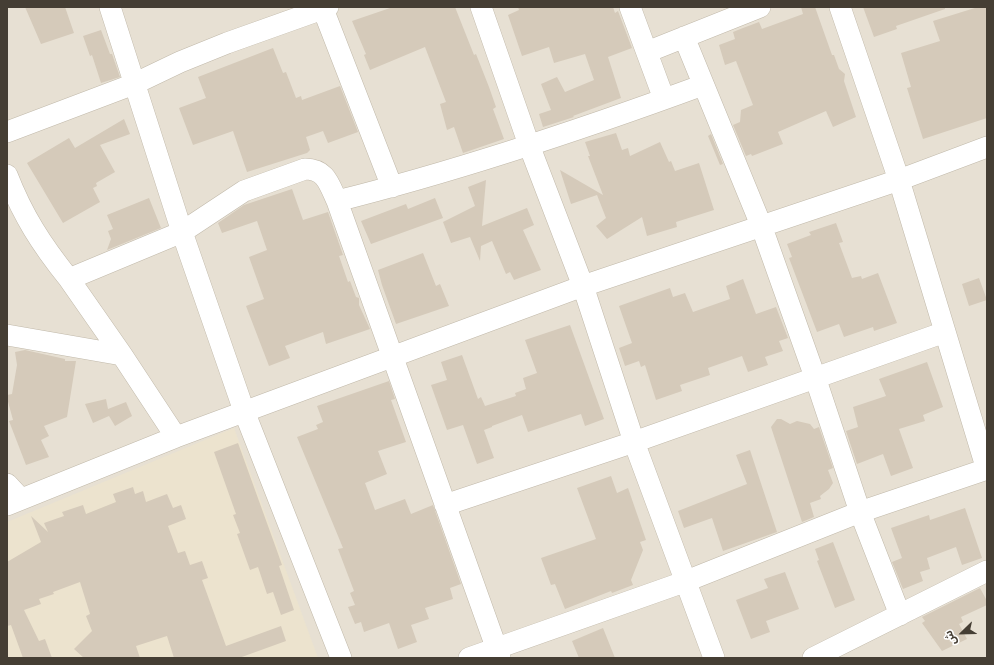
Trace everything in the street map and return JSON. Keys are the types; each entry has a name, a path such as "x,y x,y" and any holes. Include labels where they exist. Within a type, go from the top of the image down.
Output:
{"street":[{"path":"110,7 182,232 244,411 341,658"},
{"path":"482,7 529,145 583,286 634,442 684,582 714,658"},
{"path":"630,7 664,99"},
{"path":"647,52 760,7"},
{"path":"469,658 498,653 684,582 860,512 987,469 899,180 840,7"},
{"path":"7,132 134,84 180,62 326,8 392,187"},
{"path":"684,37 761,225 860,512 900,615"},
{"path":"337,200 392,187 529,145 664,99 703,84"},
{"path":"11,496 176,437 583,286 761,225 899,180 987,147"},
{"path":"69,279 182,232 244,191 305,169 314,169 323,174 337,200 498,653"},
{"path":"7,175 19,205 35,234 69,279 122,355 176,437"},
{"path":"445,504 634,442 814,377 945,332"},
{"path":"7,335 122,355"},
{"path":"813,658 987,571"}],"shaded area":[{"path":"7,7 987,7 987,658 7,658"},
{"path":"234,428 318,658 7,658 7,522"}],"building":[{"path":"25,7 65,7 74,33 41,44"},
{"path":"393,7 455,7 474,55 476,54 489,87 496,107 493,109 504,139 463,153 454,127 447,130 440,104 446,102 425,47 370,70 364,55 366,54 352,21"},
{"path":"518,7 613,7 615,13 618,11 632,48 608,57 621,98 573,116 574,117 543,127 539,114 551,110 541,84 557,77 565,92 594,80 585,54 554,63 549,47 522,56 508,15 519,10"},
{"path":"801,7 815,7 832,55 834,55 839,69 845,74 844,81 856,117 833,127 826,111 778,132 783,144 752,156 751,154 746,156 733,125 740,122 741,110 753,105 736,61 725,65 719,45 735,39 733,32 759,22 762,29 803,14"},
{"path":"863,7 945,7 945,9 896,26 897,29 874,37"},
{"path":"978,7 987,7 987,118 923,139 907,88 911,87 901,53 940,41 933,21"},
{"path":"101,30 110,54 112,54 120,77 101,83 92,55 90,56 83,36"},
{"path":"273,48 283,73 286,72 296,98 301,96 302,100 340,86 358,132 328,143 323,131 306,137 310,150 307,153 247,172 233,131 193,145 179,108 206,98 198,77"},
{"path":"124,119 130,134 100,145 115,172 96,183 97,186 93,188 100,202 63,223 27,163 69,138 75,148"},
{"path":"616,133 622,150 628,148 630,156 660,142 675,171 699,163 714,210 676,222 677,227 647,236 642,217 607,239 596,226 606,218 597,195 571,204 560,170 603,195 588,156 590,156 585,142"},
{"path":"711,134 723,164 720,165 708,136"},
{"path":"486,180 482,226 527,208 534,225 523,230 541,270 514,280 510,272 506,274 492,241 481,246 480,261 470,237 451,243 443,222 475,206 468,187"},
{"path":"292,189 303,220 328,212 343,255 339,256 348,282 350,281 356,297 359,298 359,305 370,329 326,344 323,332 285,346 290,358 269,366 246,306 264,299 249,257 267,250 257,221 222,233 218,223 244,205"},
{"path":"149,198 161,228 107,250 111,239 108,231 113,229 107,215"},
{"path":"435,198 443,218 371,244 361,221 406,204 408,209"},
{"path":"836,223 843,242 839,243 852,278 861,276 862,279 878,273 897,323 874,331 873,327 844,337 839,324 817,332 789,258 792,257 787,244 811,235 809,232"},
{"path":"423,253 436,286 440,284 449,306 396,324 378,270"},
{"path":"979,278 987,300 969,306 962,284"},
{"path":"743,279 756,314 776,307 788,338 779,341 783,351 765,357 768,365 748,372 742,356 708,368 710,375 680,385 682,391 656,400 645,365 641,367 639,361 625,366 619,348 632,343 619,306 670,288 673,297 685,293 693,312 730,299 726,286"},
{"path":"570,325 604,419 585,426 581,414 528,432 522,415 484,430 494,458 477,464 463,425 447,430 431,385 447,380 441,362 462,355 478,399 481,397 485,406 516,396 515,393 526,389 523,378 537,373 525,340"},
{"path":"25,350 65,359 65,361 76,361 67,417 44,426 49,436 41,440 49,457 26,465 9,421 13,420 7,398 7,395 12,394 17,365 15,352"},
{"path":"927,362 943,407 923,415 925,421 899,429 913,468 891,476 883,454 857,464 846,431 858,427 853,407 886,396 879,379"},
{"path":"389,381 395,399 391,400 406,442 378,451 387,474 365,483 375,510 405,499 411,514 433,505 461,584 450,588 453,599 425,608 429,619 411,625 417,642 398,649 389,623 364,632 361,622 355,624 348,607 355,605 350,593 354,591 338,549 343,548 297,437 318,429 316,425 323,422 317,406"},
{"path":"106,399 108,409 126,402 132,416 115,426 109,416 93,423 85,404"},
{"path":"777,419 781,419 790,424 797,421 810,424 814,429 819,427 833,468 828,470 833,483 829,489 820,496 821,499 810,503 814,517 802,522 771,427"},
{"path":"238,443 282,565 279,566 294,610 281,615 273,592 267,594 258,567 250,570 237,534 240,533 233,515 236,514 214,452"},
{"path":"750,450 777,532 723,551 712,518 684,528 678,511 747,484 736,455"},
{"path":"611,476 617,493 628,488 646,540 640,542 643,550 631,580 633,585 612,593 611,591 565,609 555,584 551,585 541,558 596,539 577,488"},
{"path":"133,487 135,494 143,491 146,502 167,494 173,508 181,505 186,519 168,526 178,553 185,551 190,565 202,561 208,578 202,580 226,646 281,626 286,641 239,658 174,658 167,636 136,646 140,658 84,658 74,649 92,631 86,616 90,614 80,582 39,599 41,604 24,610 39,641 45,639 52,658 23,658 11,625 7,626 7,562 41,542 31,516 48,532 44,523 64,516 62,512 83,505 86,514 116,502 113,494"},
{"path":"965,508 982,558 962,565 956,547 927,558 930,569 920,572 923,581 903,589 892,562 902,558 891,528 929,515 930,520"},
{"path":"833,542 855,600 835,608 817,561 819,560 815,549"},
{"path":"785,572 799,609 766,621 770,632 751,639 736,600 768,588 764,579"},
{"path":"980,588 987,601 987,605 961,617 963,622 959,624 967,639 942,651 922,623 925,621 922,617"},
{"path":"603,628 615,658 579,658 572,641"}]}
